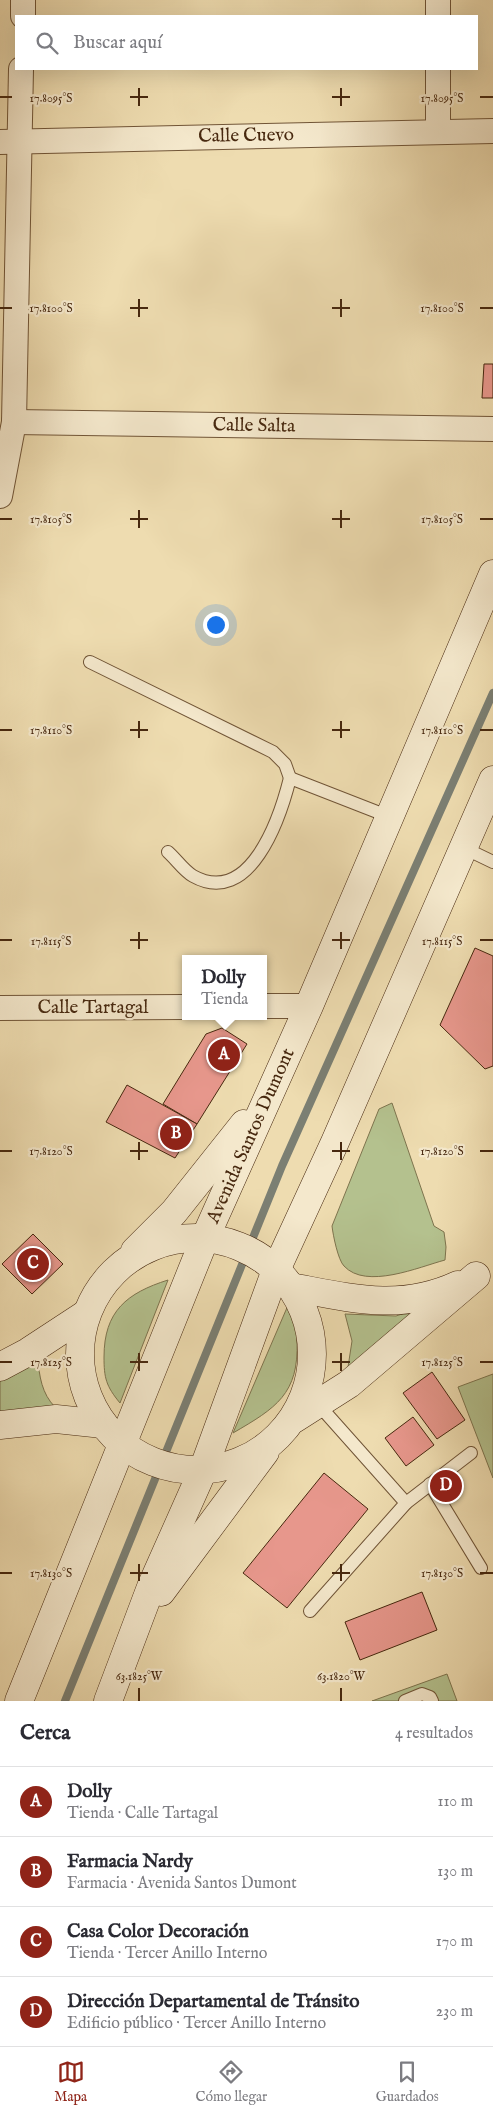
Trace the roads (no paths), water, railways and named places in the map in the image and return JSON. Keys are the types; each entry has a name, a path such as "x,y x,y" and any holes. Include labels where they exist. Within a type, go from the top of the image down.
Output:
{"main road":[{"name":"Avenida Santos Dumont","path":"19,1701 130,1450 216,1240 272,1088 309,1006 493,574"},
{"path":"108,1701 193,1470 277,1272 493,780"},
{"path":"272,1088 174,1212 99,1289 86,1314 80,1342 80,1371 88,1399 102,1424 130,1450 193,1470 237,1463 268,1446 285,1428 316,1403 349,1384 484,1273"},
{"path":"118,1268 144,1250 174,1240 216,1240 277,1272 356,1300 387,1302 418,1298 441,1292 484,1273"},
{"path":"138,1623 285,1428 308,1388 313,1353 307,1318 277,1272"},
{"path":"0,1367 28,1352 86,1314"},
{"path":"0,1425 56,1419 102,1424"}],"street":[{"path":"23,0 23,15"},
{"path":"438,0 438,15"},
{"path":"0,496 14,422 9,142 21,70"},
{"path":"438,70 438,131"},
{"name":"Calle Cuevo","path":"9,142 493,131"},
{"name":"Calle Salta","path":"14,422 493,429"},
{"path":"267,1006 309,1006"},
{"name":"Calle Tartagal","path":"0,1008 182,1007"}],"lane":[{"path":"90,662 273,752 285,764 290,778 283,806 266,843 256,858 229,882 213,883 192,875 168,852"},
{"path":"290,778 390,817"},
{"path":"464,848 493,862"},
{"path":"316,1403 406,1503"},
{"path":"310,1611 406,1503 471,1453"},
{"path":"430,1484 481,1568"},
{"path":"405,1701 422,1694 430,1697 432,1701"}],"waterway":[{"path":"65,1701 282,1166 493,693"}],"place":[{"name":"Dolly","path":"224,1055"},
{"name":"Farmacia Nardy","path":"176,1134"},
{"name":"Casa Color Decoración","path":"33,1264"},
{"name":"Dirección Departamental de Tránsito","path":"446,1486"}]}
